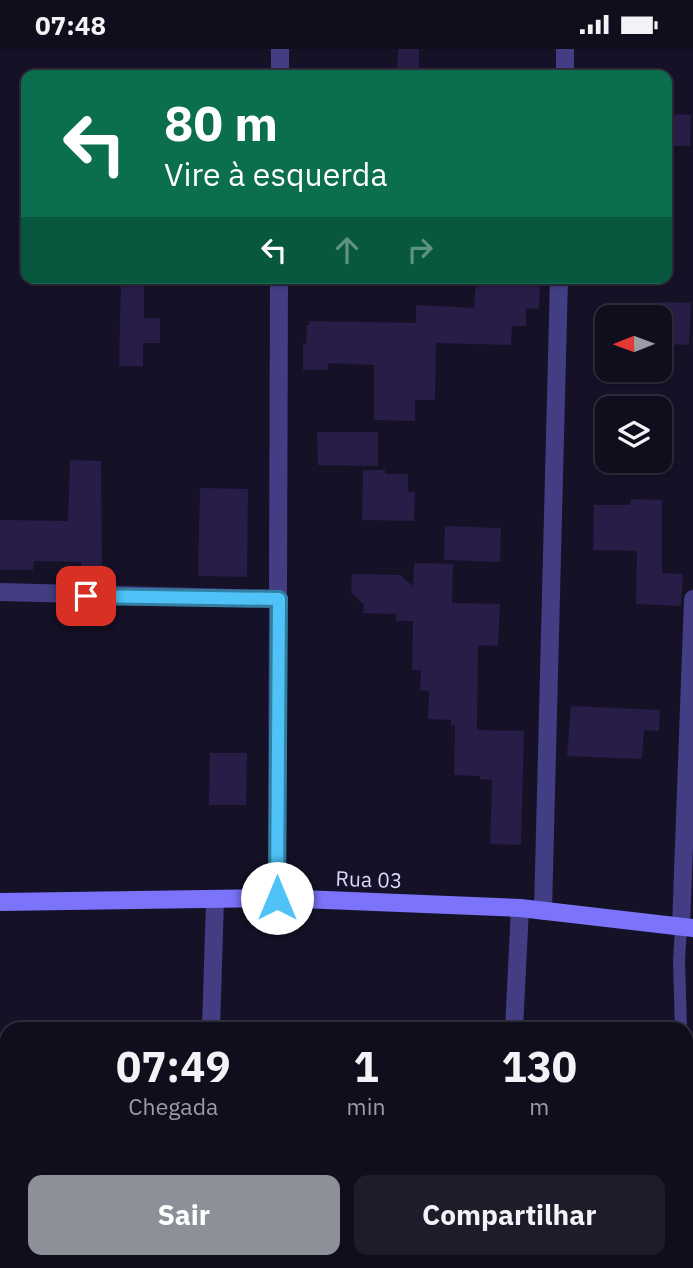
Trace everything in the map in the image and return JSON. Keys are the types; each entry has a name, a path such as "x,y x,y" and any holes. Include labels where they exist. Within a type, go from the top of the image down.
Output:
{"street":[{"path":"280,49 280,70"},
{"path":"565,49 565,70"},
{"path":"277,898 279,284"},
{"path":"543,911 559,284"},
{"path":"0,592 279,599"},
{"path":"687,927 693,599"},
{"name":"Rua 03","path":"0,902 277,898 520,908 687,927"},
{"path":"211,1022 215,899"},
{"path":"514,1022 520,908"}],"lane":[{"path":"681,1022 679,961 687,927"}],"building":[{"path":"398,49 419,49 419,69 397,69"},
{"path":"672,114 691,115 690,146 672,146"},
{"path":"121,284 144,284 144,318 160,318 160,343 143,343 143,366 119,366"},
{"path":"476,284 540,284 539,309 526,308 526,326 512,326 511,345 436,343 435,400 415,400 415,421 374,420 374,365 328,363 328,370 303,370 303,343 306,344 309,321 416,323 416,305 474,308"},
{"path":"660,302 691,303 689,345 672,344 672,305 660,305"},
{"path":"317,432 378,432 378,466 318,465"},
{"path":"70,460 101,461 102,570 81,569 81,562 34,561 33,570 0,570 0,520 68,521"},
{"path":"363,470 408,474 408,492 415,492 414,521 362,520"},
{"path":"200,488 248,489 247,577 198,576"},
{"path":"631,499 662,500 662,573 683,574 681,606 636,604 637,551 593,550 594,505 630,505"},
{"path":"445,526 501,528 500,562 444,560"},
{"path":"414,563 453,564 452,603 500,604 498,646 478,645 477,730 524,731 521,845 490,844 492,780 480,779 480,776 454,775 455,725 451,725 451,720 428,719 429,691 420,690 421,670 412,670 413,621 396,621 396,614 363,613 364,605 351,592 352,574 400,575 413,586"},
{"path":"571,706 660,710 659,731 644,730 642,759 567,756"},
{"path":"210,753 247,753 246,805 209,805"}],"route":[{"path":"86,596 279,599 277,898"}]}
